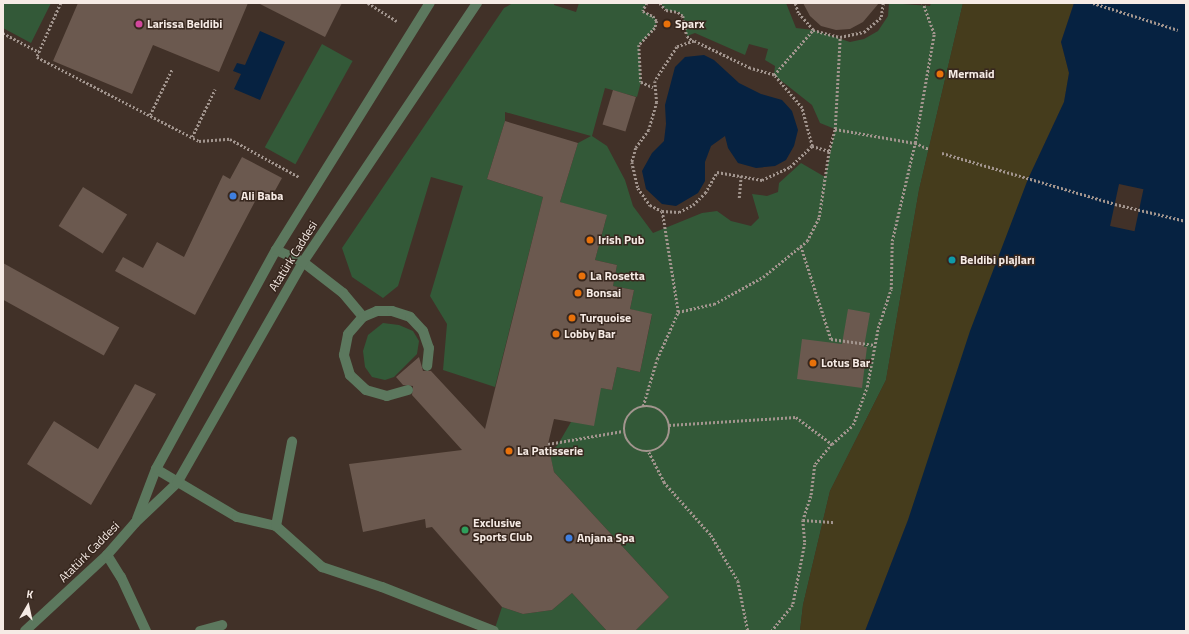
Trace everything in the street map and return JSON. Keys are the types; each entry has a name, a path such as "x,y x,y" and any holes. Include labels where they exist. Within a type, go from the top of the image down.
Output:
{"street":[{"name":"Atatürk Caddesi","path":"135,523 156,469 276,250 430,3"},
{"name":"Atatürk Caddesi","path":"26,631 107,555 135,523 177,482 303,262 477,3"},
{"path":"276,250 303,262 343,293 363,317"},
{"path":"408,390 387,396 366,390 350,375 344,355 348,334 363,317 377,311 392,311 410,317 425,336 429,348 427,366"},
{"path":"276,526 292,442"},
{"path":"156,469 237,517 276,526 322,567 382,586 494,631"},
{"path":"107,555 121,578 146,631"},
{"path":"200,631 222,625"}],"path":[{"path":"62,3 37,57 199,141 230,139 299,176"},
{"path":"368,3 397,21"},
{"path":"647,3 643,11 653,16 657,21 656,28 639,45 641,82 653,87"},
{"path":"660,3 666,10 678,12 683,16 688,36 694,41 750,68 774,75 802,108 812,146"},
{"path":"795,3 798,13 813,30 840,37 864,32 881,17 883,3"},
{"path":"772,631 793,605 805,543 803,520 815,465 832,444 853,425 868,387 875,345 891,289 892,241 914,144 934,34 922,3"},
{"path":"1093,3 1178,30"},
{"path":"774,75 813,30"},
{"path":"3,33 39,52"},
{"path":"678,312 714,304 763,277 801,246 813,234 819,217 829,151 835,129 840,37"},
{"path":"694,41 677,47 661,70 653,87 658,102 649,130 636,148 632,162 638,188 650,205 662,211 679,212 693,205 705,193 717,172 762,180 790,167 812,146"},
{"path":"150,115 172,68"},
{"path":"192,137 215,89"},
{"path":"835,129 914,144 929,149"},
{"path":"812,146 829,151"},
{"path":"942,152 1115,204 1186,221"},
{"path":"739,198 741,176"},
{"path":"643,406 657,359 678,312 662,211"},
{"path":"801,246 831,339 875,345"},
{"path":"643,406 660,410 670,425 668,438 661,448 649,452 637,450 627,442 623,431 628,414 643,406"},
{"path":"670,425 796,417 832,444"},
{"path":"548,444 623,431"},
{"path":"649,452 664,482 711,535 738,581 748,631"},
{"path":"803,520 835,522"}],"green space":[{"path":"3,3 51,3 31,43 3,28"},
{"path":"513,3 554,3 554,5 576,12 579,3 647,3 643,11 653,16 657,21 655,28 639,45 641,82 637,97 605,88 592,136 607,146 625,180 633,206 653,233 702,213 717,211 731,221 751,226 759,218 752,194 767,196 778,192 779,183 801,163 825,177 835,129 820,123 812,105 774,75 775,66 765,60 768,49 749,44 745,55 695,33 687,36 683,16 678,12 666,10 660,3 786,3 796,28 813,30 850,42 864,39 878,31 888,16 889,3 930,6 931,3 963,3 919,190 886,380 830,491 803,605 800,631 635,631 669,597 554,472 549,451 557,446 571,422 586,385 612,390 617,367 640,372 652,315 630,309 634,290 613,286 617,265 595,260 606,219 560,202 578,143 591,136 505,112 505,121 487,179 543,197 495,387 443,370 447,324 430,296 463,186 431,177 398,286 383,298 352,277 342,248 504,8"},
{"path":"322,44 353,61 295,164 265,147"},
{"path":"383,323 399,325 413,331 419,341 417,354 394,377 385,380 372,377 365,367 363,351 368,335"},
{"path":"572,593 607,631 494,631 502,607 523,614 552,610"}],"sand":[{"name":"Beldibi plajları","path":"963,3 1074,3 1061,42 1069,73 1064,102 1028,179 908,520 865,631 800,631 803,605 830,491 886,380 919,190"}],"water":[{"path":"1074,3 1186,3 1186,631 865,631 908,520 970,331 1028,179 1064,102 1069,73 1061,42"},
{"path":"260,31 285,42 260,100 234,89 241,74 233,71 237,63 245,65"},
{"path":"704,55 714,60 739,83 761,94 782,100 792,111 798,130 794,146 786,160 775,166 756,168 738,163 728,148 725,136 711,146 705,162 705,181 698,193 676,206 662,204 646,189 642,171 652,153 664,141 666,124 665,105 675,67 685,57"}],"pier":[{"path":"1119,184 1143,189 1135,231 1110,226"}],"building":[{"path":"78,3 248,3 219,72 153,45 132,94 53,61"},
{"path":"258,3 342,3 325,37"},
{"path":"803,3 879,3 863,22 850,29 836,30 821,26 810,16"},
{"path":"613,90 636,97 625,131 602,124"},
{"path":"505,121 578,143 560,202 607,215 595,260 617,265 613,286 634,290 630,309 652,314 640,372 617,367 612,390 601,388 594,426 554,419 548,444 554,472 669,597 635,631 607,631 572,593 552,610 523,614 502,607 432,527 426,528 425,519 363,532 349,464 462,450 412,395 413,386 403,385 396,377 419,357 423,371 431,371 485,429 543,197 487,179"},
{"path":"242,157 282,178 272,196 261,190 195,315 115,271 123,257 143,268 157,242 184,257 223,175 230,179"},
{"path":"83,187 127,215 103,254 59,226"},
{"path":"3,263 119,327 104,355 3,300"},
{"path":"848,309 870,313 864,347 867,347 862,388 797,379 802,339 842,344"},
{"path":"135,384 156,394 91,505 27,464 54,421 98,449"}],"place":[{"name":"Larissa Beldibi","path":"139,24"},
{"name":"Sparx","path":"667,24"},
{"name":"Mermaid","path":"940,74"},
{"name":"Ali Baba","path":"233,196"},
{"name":"Irish Pub","path":"590,240"},
{"name":"Beldibi plajları","path":"952,260"},
{"name":"La Rosetta","path":"582,276"},
{"name":"Bonsai","path":"578,293"},
{"name":"Turquoise","path":"572,318"},
{"name":"Lobby Bar","path":"556,334"},
{"name":"Lotus Bar","path":"813,363"},
{"name":"La Patisserie","path":"509,451"},
{"name":"Exclusive Sports Club","path":"465,530"},
{"name":"Anjana Spa","path":"569,538"}]}
